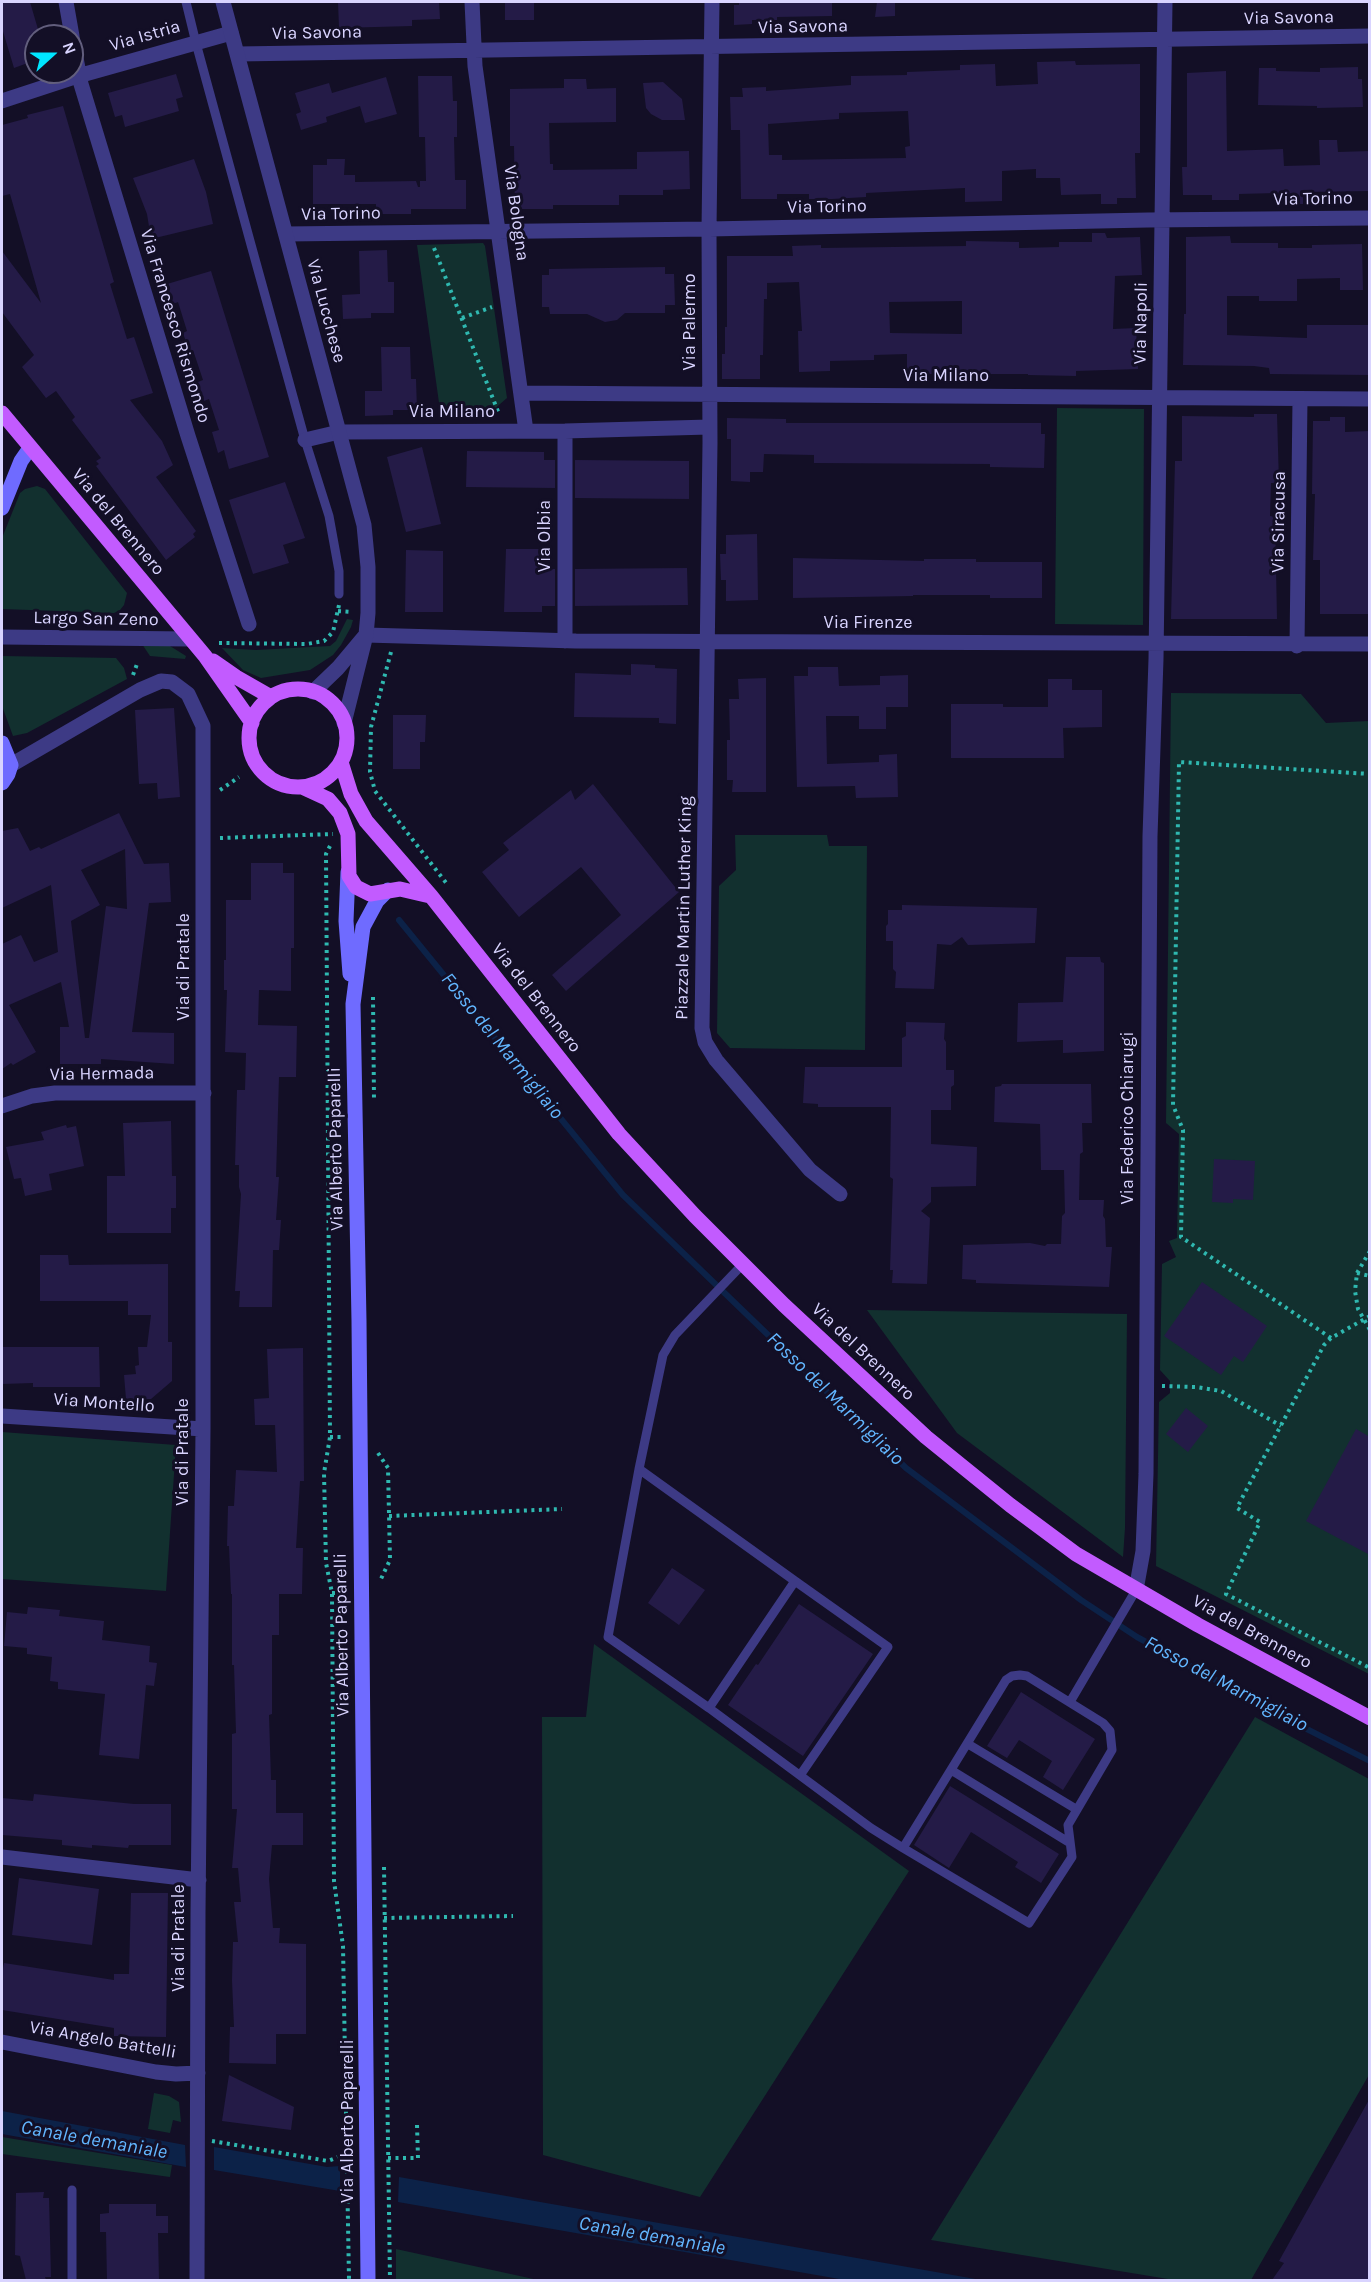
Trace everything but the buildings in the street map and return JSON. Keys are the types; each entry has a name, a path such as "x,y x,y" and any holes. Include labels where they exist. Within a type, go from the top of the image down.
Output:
{"main road":[{"name":"Via del Brennero","path":"2,412 205,656 252,723"},
{"path":"2,508 21,461 30,448"},
{"name":"Via del Brennero","path":"205,656 271,697"},
{"path":"302,787 322,781 341,762 346,743 344,723 333,704 313,692 290,690 271,697 259,708 252,723 250,748 261,770 277,783 302,787 328,799 340,813 348,834 348,872 353,884 362,892 375,895 388,890 412,891 431,896"},
{"path":"2,743 11,765 2,783"},
{"name":"Via del Brennero","path":"341,762 347,784 366,821 431,896 619,1134 652,1172 742,1265 926,1437 1010,1505 1076,1554 1136,1590 1370,1718"},
{"path":"388,890 398,874 398,862 394,855"},
{"name":"Via Alberto Paparelli","path":"348,872 347,949 353,990 359,1321 368,2280"},
{"name":"Via Alberto Paparelli","path":"353,990 363,927 377,901 388,890"}],"street":[{"name":"Via Francesco Rismondo","path":"66,2 70,24"},
{"name":"Via Lucchese","path":"223,2 352,477 367,545 369,613 366,635 344,723"},
{"name":"Via Bologna","path":"472,2 474,51 526,430"},
{"name":"Via Palermo","path":"706,642 712,2"},
{"name":"Via Napoli","path":"1156,645 1165,2"},
{"name":"Via Istria","path":"84,74 231,33"},
{"name":"Via Savona","path":"238,54 1370,36"},
{"name":"Via Istria","path":"2,101 54,84"},
{"name":"Via Francesco Rismondo","path":"80,84 188,436 249,624"},
{"name":"Via Torino","path":"286,234 1370,218"},
{"name":"Via Milano","path":"521,393 1370,399"},
{"name":"Via Siracusa","path":"1297,646 1300,399"},
{"name":"Via Milano","path":"305,440 339,432 709,428"},
{"name":"Via Olbia","path":"565,641 566,431"},
{"name":"Via Firenze","path":"366,635 565,641 1370,645"},
{"path":"313,692 338,668 366,635"},
{"name":"Largo San Zeno","path":"2,637 189,639"},
{"name":"Piazzale Martin Luther King","path":"706,642 702,1028 705,1042 716,1060 810,1170 840,1194"},
{"name":"Via Federico Chiarugi","path":"1136,1590 1143,1551 1150,836 1156,645"},
{"name":"Via di Pratale","path":"11,765 157,682 172,682 188,694 203,726 203,1429 198,2073 204,2141 198,2172 197,2280"},
{"name":"Via Hermada","path":"2,1106 32,1096 55,1093 204,1093"},
{"name":"Via Montello","path":"2,1416 203,1429"},
{"path":"2,1857 199,1880"},
{"name":"Via Angelo Battelli","path":"2,2042 156,2072 198,2073"}],"lane":[{"path":"186,2 305,440 329,516 339,571 339,594"},
{"path":"742,1265 675,1335 663,1355 608,1637 801,1774 871,1828 903,1848 1029,1923 1072,1857 1068,1826 1112,1750 1110,1731 1103,1723 1027,1676 1012,1676 1006,1680 903,1848"},
{"path":"639,1469 888,1647 801,1774"},
{"path":"709,1708 795,1581"},
{"path":"1070,1702 1136,1590"},
{"path":"968,1744 1076,1809"},
{"path":"951,1770 1070,1843"},
{"path":"72,2190 72,2280"}],"path":[{"path":"432,242 499,414"},
{"path":"462,318 496,305"},
{"path":"219,643 319,643 331,637 338,611 352,612"},
{"path":"391,652 372,727 370,772 375,790 447,884"},
{"path":"1331,1338 1181,1237 1183,1130 1173,1105 1179,762 1370,774"},
{"path":"216,793 239,777"},
{"path":"216,838 335,834 326,854 330,1437 324,1473 326,1563 332,1593 334,1881 343,1946 349,2280"},
{"path":"373,993 374,1109"},
{"path":"1370,1251 1357,1273 1355,1300 1362,1320 1370,1330"},
{"path":"1357,1273 1370,1276"},
{"path":"1370,1316 1331,1338 1319,1353 1238,1508 1260,1522 1226,1593 1370,1668"},
{"path":"1146,1387 1188,1386 1221,1391 1281,1426"},
{"path":"330,1437 347,1437"},
{"path":"378,1444 378,1452 388,1468 390,1560 380,1580 380,1586"},
{"path":"389,1516 562,1509"},
{"path":"332,1593 347,1593"},
{"path":"384,1862 390,2280"},
{"path":"384,1918 513,1916"},
{"path":"388,2158 418,2158 417,2125"},
{"path":"204,2141 327,2161 347,2153"}],"green space":[{"path":"483,243 507,398 485,417 441,417 417,245"},
{"path":"1057,408 1144,409 1143,625 1055,624"},
{"path":"37,486 45,489 127,593 120,610 114,613 2,609 2,538 20,493"},
{"path":"347,619 353,620 341,645 333,655 310,670 261,678 243,670 222,648 256,650 330,646 336,641"},
{"path":"142,644 170,646 186,656 185,659 150,656"},
{"path":"2,656 116,658 124,668 127,679 27,733 13,736 2,706"},
{"path":"1171,693 1301,694 1326,723 1369,721 1369,1674 1156,1566 1159,1402 1170,1393 1170,1381 1160,1370 1162,1264 1176,1257 1169,1241 1177,1238 1179,1134 1166,1123"},
{"path":"735,835 827,835 829,846 867,846 865,1050 730,1048 717,1033 719,886 736,870"},
{"path":"867,1310 1127,1314 1123,1557 957,1433"},
{"path":"2,1432 176,1445 166,1591 2,1579"},
{"path":"594,1644 909,1871 700,2197 543,2155 542,1717 586,1717"},
{"path":"1255,1717 1369,1779 1370,2073 1251,2280 1174,2280 931,2240"},
{"path":"154,2093 169,2096 179,2102 181,2122 173,2120 170,2133 148,2129"},
{"path":"2,2137 172,2165 170,2177 2,2154"},
{"path":"396,2249 538,2280 396,2280"}],"water":[{"name":"Canale demaniale","path":"2,2111 185,2145 186,2167 2,2134"},
{"path":"214,2147 327,2167 340,2166 340,2191 214,2170"},
{"name":"Canale demaniale","path":"399,2177 981,2280 845,2280 398,2202"}],"waterway":[{"name":"Fosso del Marmigliaio","path":"399,920 623,1195 906,1468 1081,1600 1137,1637 1289,1720 1370,1761"}]}
